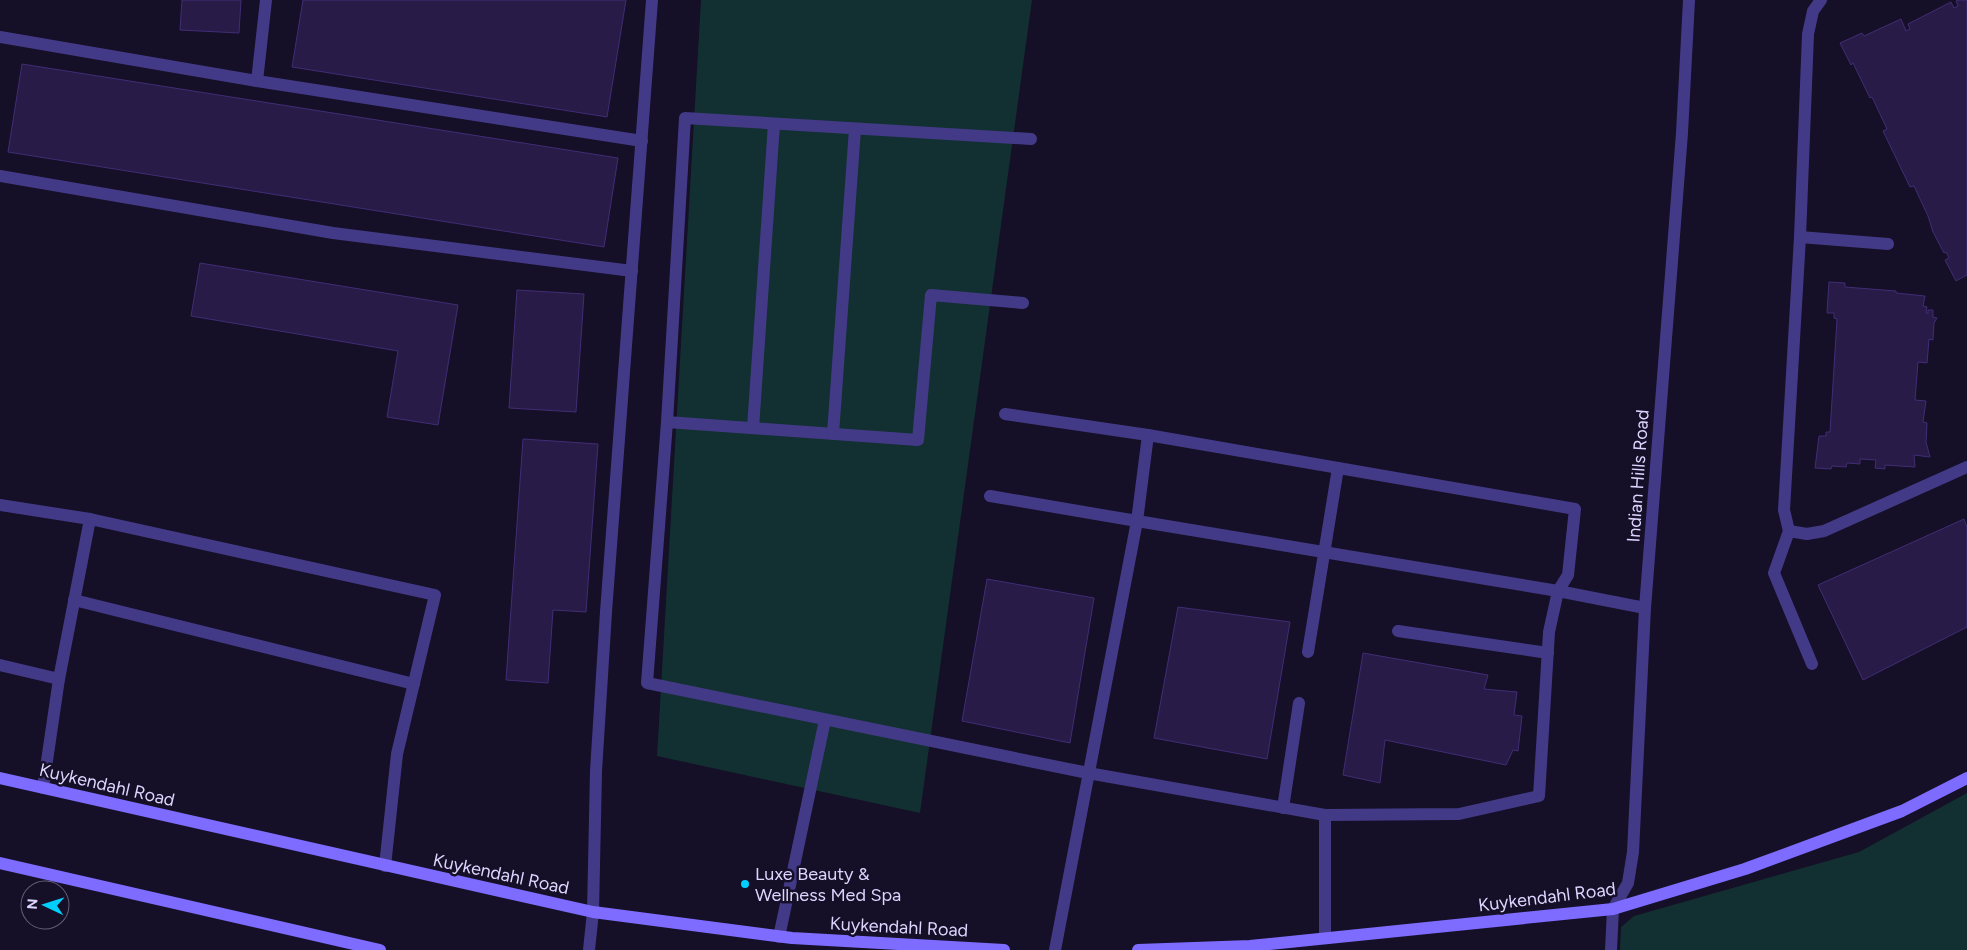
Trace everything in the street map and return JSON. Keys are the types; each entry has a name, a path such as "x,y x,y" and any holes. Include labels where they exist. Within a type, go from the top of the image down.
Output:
{"main road":[{"name":"Kuykendahl Road","path":"0,778 593,912 779,937 1004,950"},
{"name":"Kuykendahl Road","path":"1138,950 1250,946 1613,909 1755,866 1902,811 1967,778"},
{"path":"0,863 380,950"}],"street":[{"path":"258,81 266,0"},
{"path":"588,950 593,912 598,741 652,0"},
{"name":"Indian Hills Road","path":"1611,950 1613,909 1628,883 1633,852 1645,608 1682,133 1689,0"},
{"path":"1812,664 1774,573 1789,532 1784,510 1800,237 1808,34 1814,11 1820,0"},
{"path":"0,37 258,81 642,141"},
{"path":"1006,414 1148,435 1575,509 1568,575 1558,592 1548,632 1539,796 1459,814 1325,816 1088,774 647,683 667,422 685,118 1031,139"},
{"path":"753,428 774,124"},
{"path":"833,434 855,129"},
{"path":"0,176 333,233 632,271"},
{"path":"1800,237 1888,244"},
{"path":"667,422 918,440 931,295 1023,303"},
{"path":"1054,950 1137,521 1148,435"},
{"path":"1789,532 1806,534 1824,531 1967,467"},
{"path":"1308,652 1338,468"},
{"path":"990,496 1645,608"},
{"path":"0,505 90,519 435,595 397,754 385,866"},
{"path":"42,788 59,679 90,519"},
{"path":"74,600 414,684"},
{"path":"1398,631 1548,653"},
{"path":"0,665 59,679"},
{"path":"1283,808 1299,703"},
{"path":"779,937 825,720"},
{"path":"1325,816 1325,937"}],"green space":[{"path":"701,0 1032,0 920,813 657,756"},
{"path":"1967,793 1967,950 1620,950 1621,927 1634,916 1859,852"}],"building":[{"path":"182,0 241,0 239,33 180,30"},
{"path":"303,0 626,0 607,117 292,67"},
{"path":"1967,0 1967,275 1956,281 1945,260 1949,258 1946,252 1944,253 1933,232 1914,186 1910,187 1883,131 1887,129 1872,97 1870,98 1853,63 1851,65 1840,43 1862,33 1864,36 1901,19 1906,31 1910,29 1908,24 1951,2 1954,8 1958,6 1956,1"},
{"path":"22,64 618,158 604,247 8,152"},
{"path":"200,263 458,305 438,425 387,417 398,351 191,316"},
{"path":"1829,282 1845,283 1845,287 1896,291 1896,293 1925,296 1923,306 1927,307 1926,313 1928,313 1928,310 1933,310 1933,317 1937,318 1934,323 1933,340 1929,339 1927,363 1918,362 1915,400 1926,401 1923,422 1927,423 1926,442 1930,457 1914,455 1915,467 1885,465 1885,469 1875,468 1876,460 1860,459 1860,464 1847,463 1846,467 1832,466 1831,469 1815,468 1819,436 1826,436 1826,432 1830,432 1837,319 1834,318 1834,313 1827,313"},
{"path":"517,290 584,294 576,412 509,408"},
{"path":"523,439 598,444 586,612 553,610 548,683 506,680"},
{"path":"1964,519 1967,527 1967,627 1863,680 1818,585"},
{"path":"987,579 1094,598 1070,743 962,721"},
{"path":"1178,607 1290,622 1267,759 1154,738"},
{"path":"1363,653 1488,675 1484,689 1517,692 1514,715 1522,716 1518,751 1513,750 1506,765 1385,740 1380,783 1343,775"}],"place":[{"name":"Luxe Beauty & Wellness Med Spa","path":"745,884"}]}
